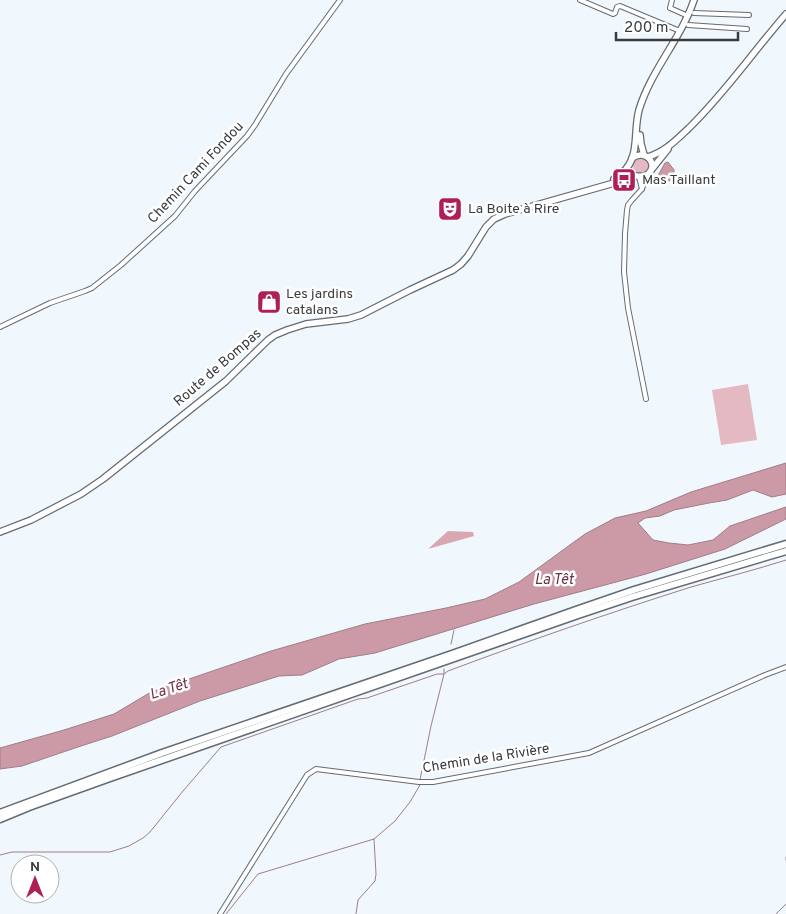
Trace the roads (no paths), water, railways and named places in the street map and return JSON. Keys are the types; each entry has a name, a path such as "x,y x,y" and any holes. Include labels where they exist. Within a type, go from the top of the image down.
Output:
{"highway":[{"path":"0,811 634,590 786,544"},
{"path":"0,819 102,781 570,618 641,594 786,551"}],"main road":[{"path":"652,169 652,162 646,156 640,138 640,127 645,103 655,81 688,24 696,0"},
{"path":"594,189 618,177 629,164 636,149 639,112 644,95 691,14"},
{"path":"594,189 614,183 625,176 640,176 650,172 670,146 707,110 786,14"},
{"path":"632,158 638,154 646,156 658,154 670,146"},
{"path":"629,164 631,171 640,176"},
{"name":"Route de Bompas","path":"0,532 31,520 81,494 103,479 226,381 275,335 306,324 348,319 360,315 462,264 486,227 494,219 505,214 594,189"}],"street":[{"name":"Chemin Cami Fondou","path":"0,327 50,303 92,288 121,265 175,216 195,191 247,136 286,74 340,0"},
{"path":"580,0 613,14 620,6 680,30"},
{"path":"672,0 670,8 691,14 749,15"},
{"path":"688,24 747,28"},
{"path":"640,176 642,189 628,205 627,210 624,272 628,308 646,399"},
{"name":"Chemin de la Rivière","path":"220,914 307,775 313,770 434,782 589,753 786,667"}],"water":[{"path":"668,162 674,170 674,179 666,182 658,181 656,179 665,163"},
{"name":"La Têt","path":"786,463 786,494 772,497 753,490 727,500 674,510 660,516 645,518 638,523 653,540 688,545 713,540 730,526 786,507 786,519 725,549 646,574 534,604 375,653 339,659 302,675 279,676 200,701 112,736 22,766 0,769 0,748 114,714 151,692 271,651 365,624 485,599 519,582 585,534 615,518 646,511 691,492"}],"waterway":[{"path":"0,855 12,852 110,852 129,846 150,832 221,747 358,699 367,698 437,674 444,674 569,627 691,587 786,560"},
{"path":"451,644 454,630"},
{"path":"420,780 444,669"},
{"path":"226,914 258,874 374,839 395,821 420,785"},
{"path":"356,914 358,900 375,881 374,839"},
{"path":"776,914 786,904"}],"place":[{"name":"Mas Taillant","path":"624,180"},
{"name":"La Boite à Rire","path":"450,209"},
{"name":"Les jardins catalans","path":"269,302"}]}
